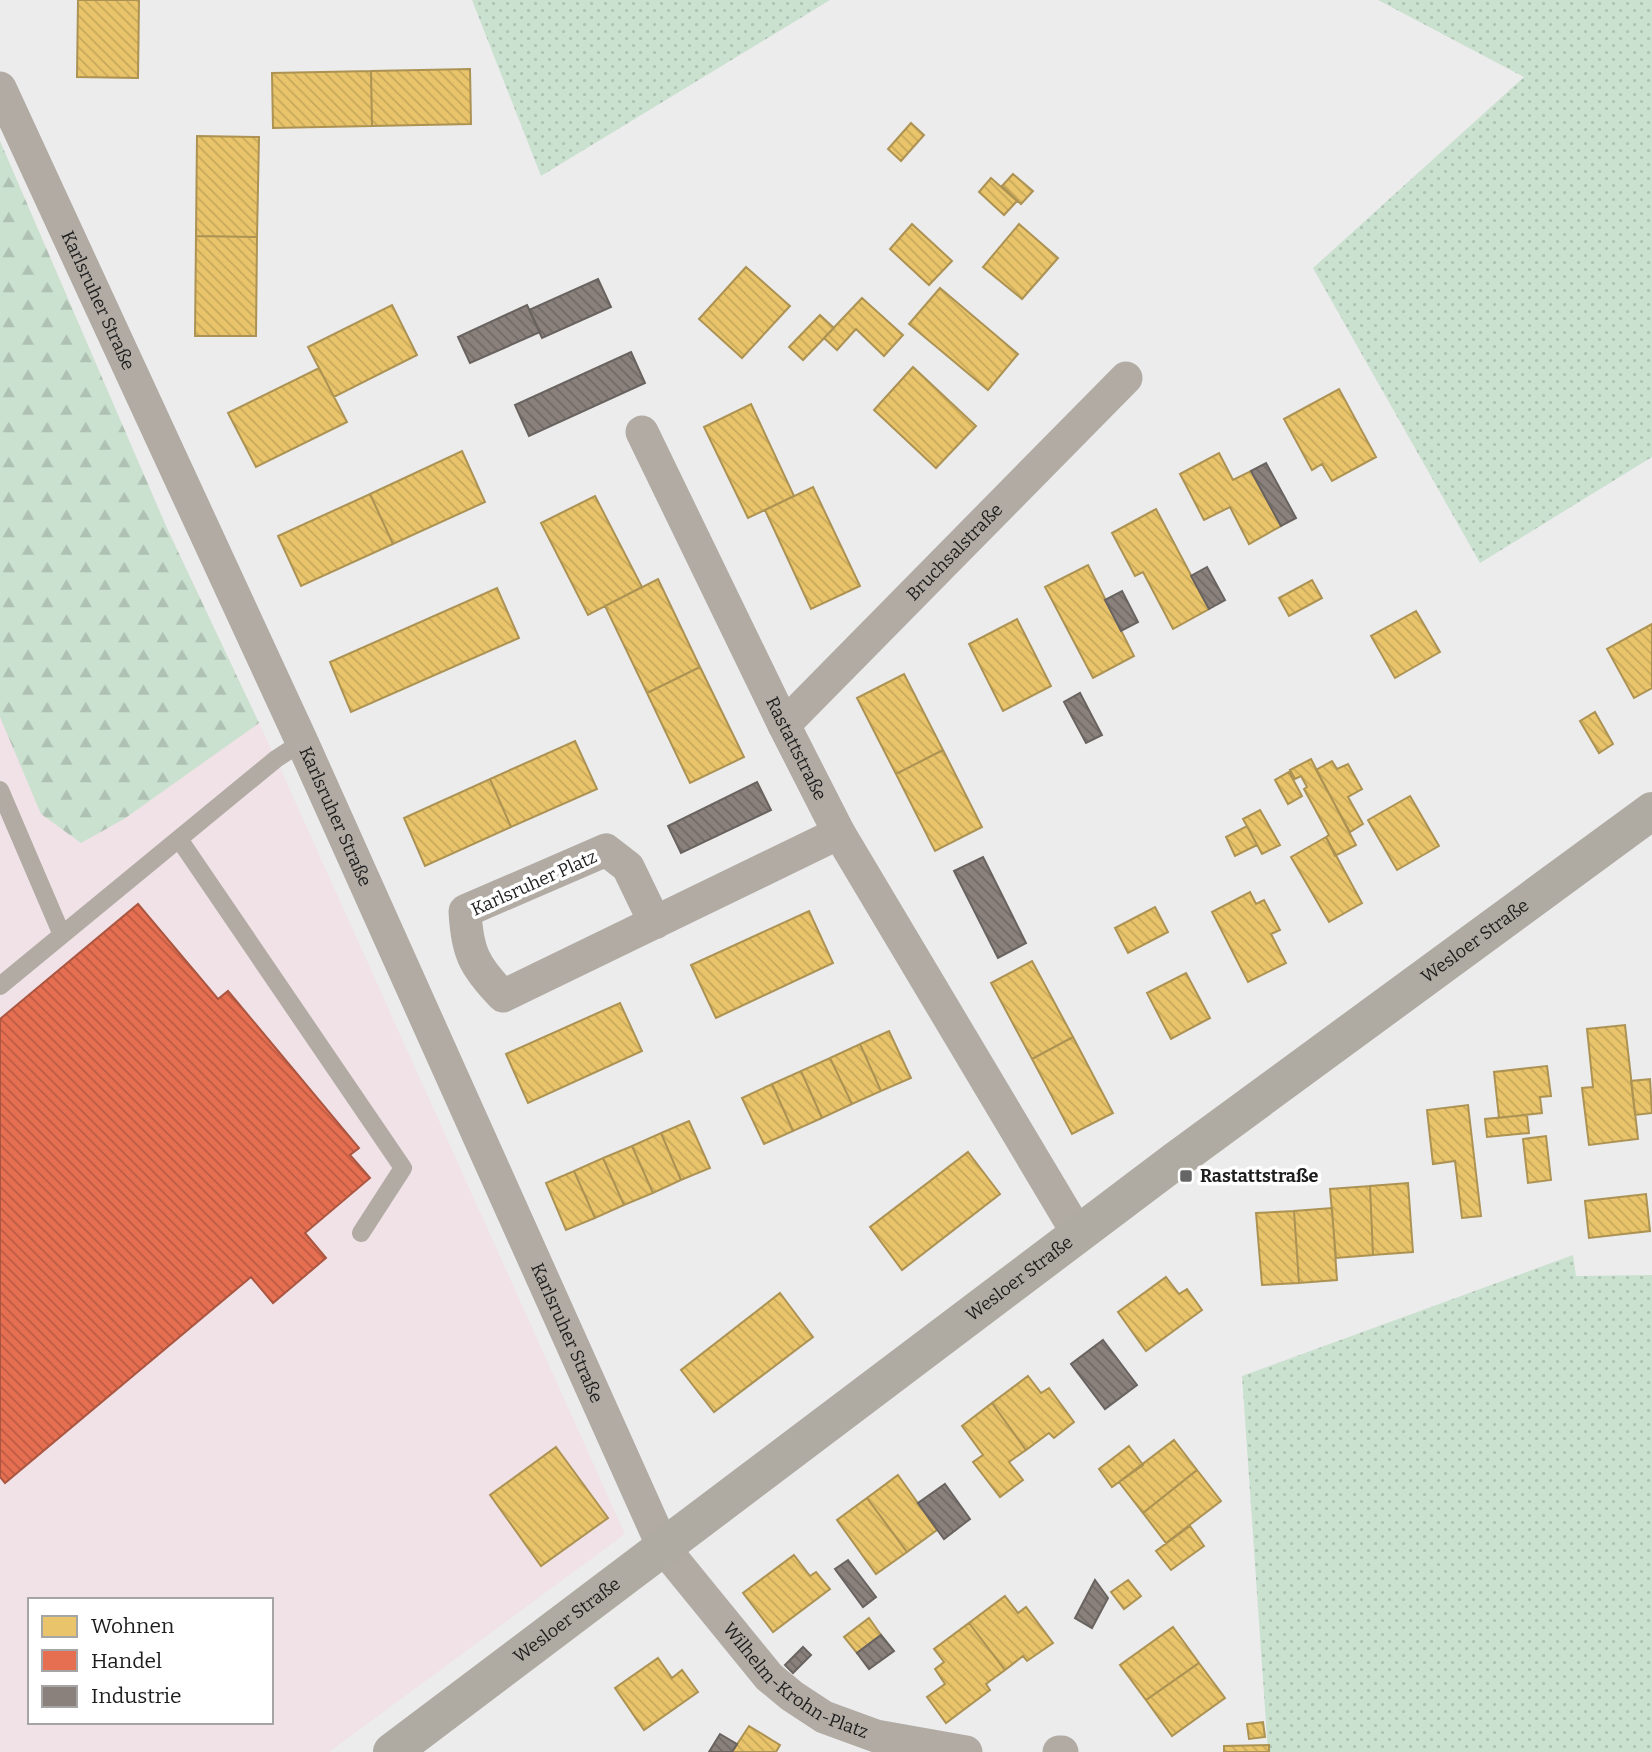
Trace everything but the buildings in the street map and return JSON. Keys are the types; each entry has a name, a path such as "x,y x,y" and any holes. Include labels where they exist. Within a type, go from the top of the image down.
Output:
{"street":[{"name":"Karlsruher Straße","path":"0,88 302,742 663,1547"},
{"name":"Bruchsalstraße","path":"784,725 1126,378"},
{"name":"Rastattstraße","path":"642,432 839,834 1078,1234"},
{"name":"Wesloer Straße","path":"392,1752 1078,1234 1652,811"},
{"name":"Karlsruher Platz","path":"655,923 628,867 606,850 465,911 467,941 483,975 503,996 655,923 839,834"},
{"name":"Wilhelm-Krohn-Platz","path":"663,1547 769,1677 792,1696 824,1717 876,1736 966,1752"}],"lane":[{"path":"0,986 275,759 302,742"},
{"path":"0,790 62,934"},
{"path":"179,839 403,1168 361,1233"}],"shaded area":[{"path":"0,141 166,526 276,759 625,1534 329,1752 0,1752"}],"green space":[{"path":"472,0 830,0 541,176"},
{"path":"1378,0 1652,0 1652,457 1480,563 1313,268 1524,77"},
{"path":"0,141 166,526 259,723 124,819 81,843 41,814 0,717"},
{"path":"1573,1255 1576,1276 1652,1275 1652,1752 1268,1752 1242,1376"}],"place":[{"name":"Rastattstraße","path":"1186,1176"}]}
